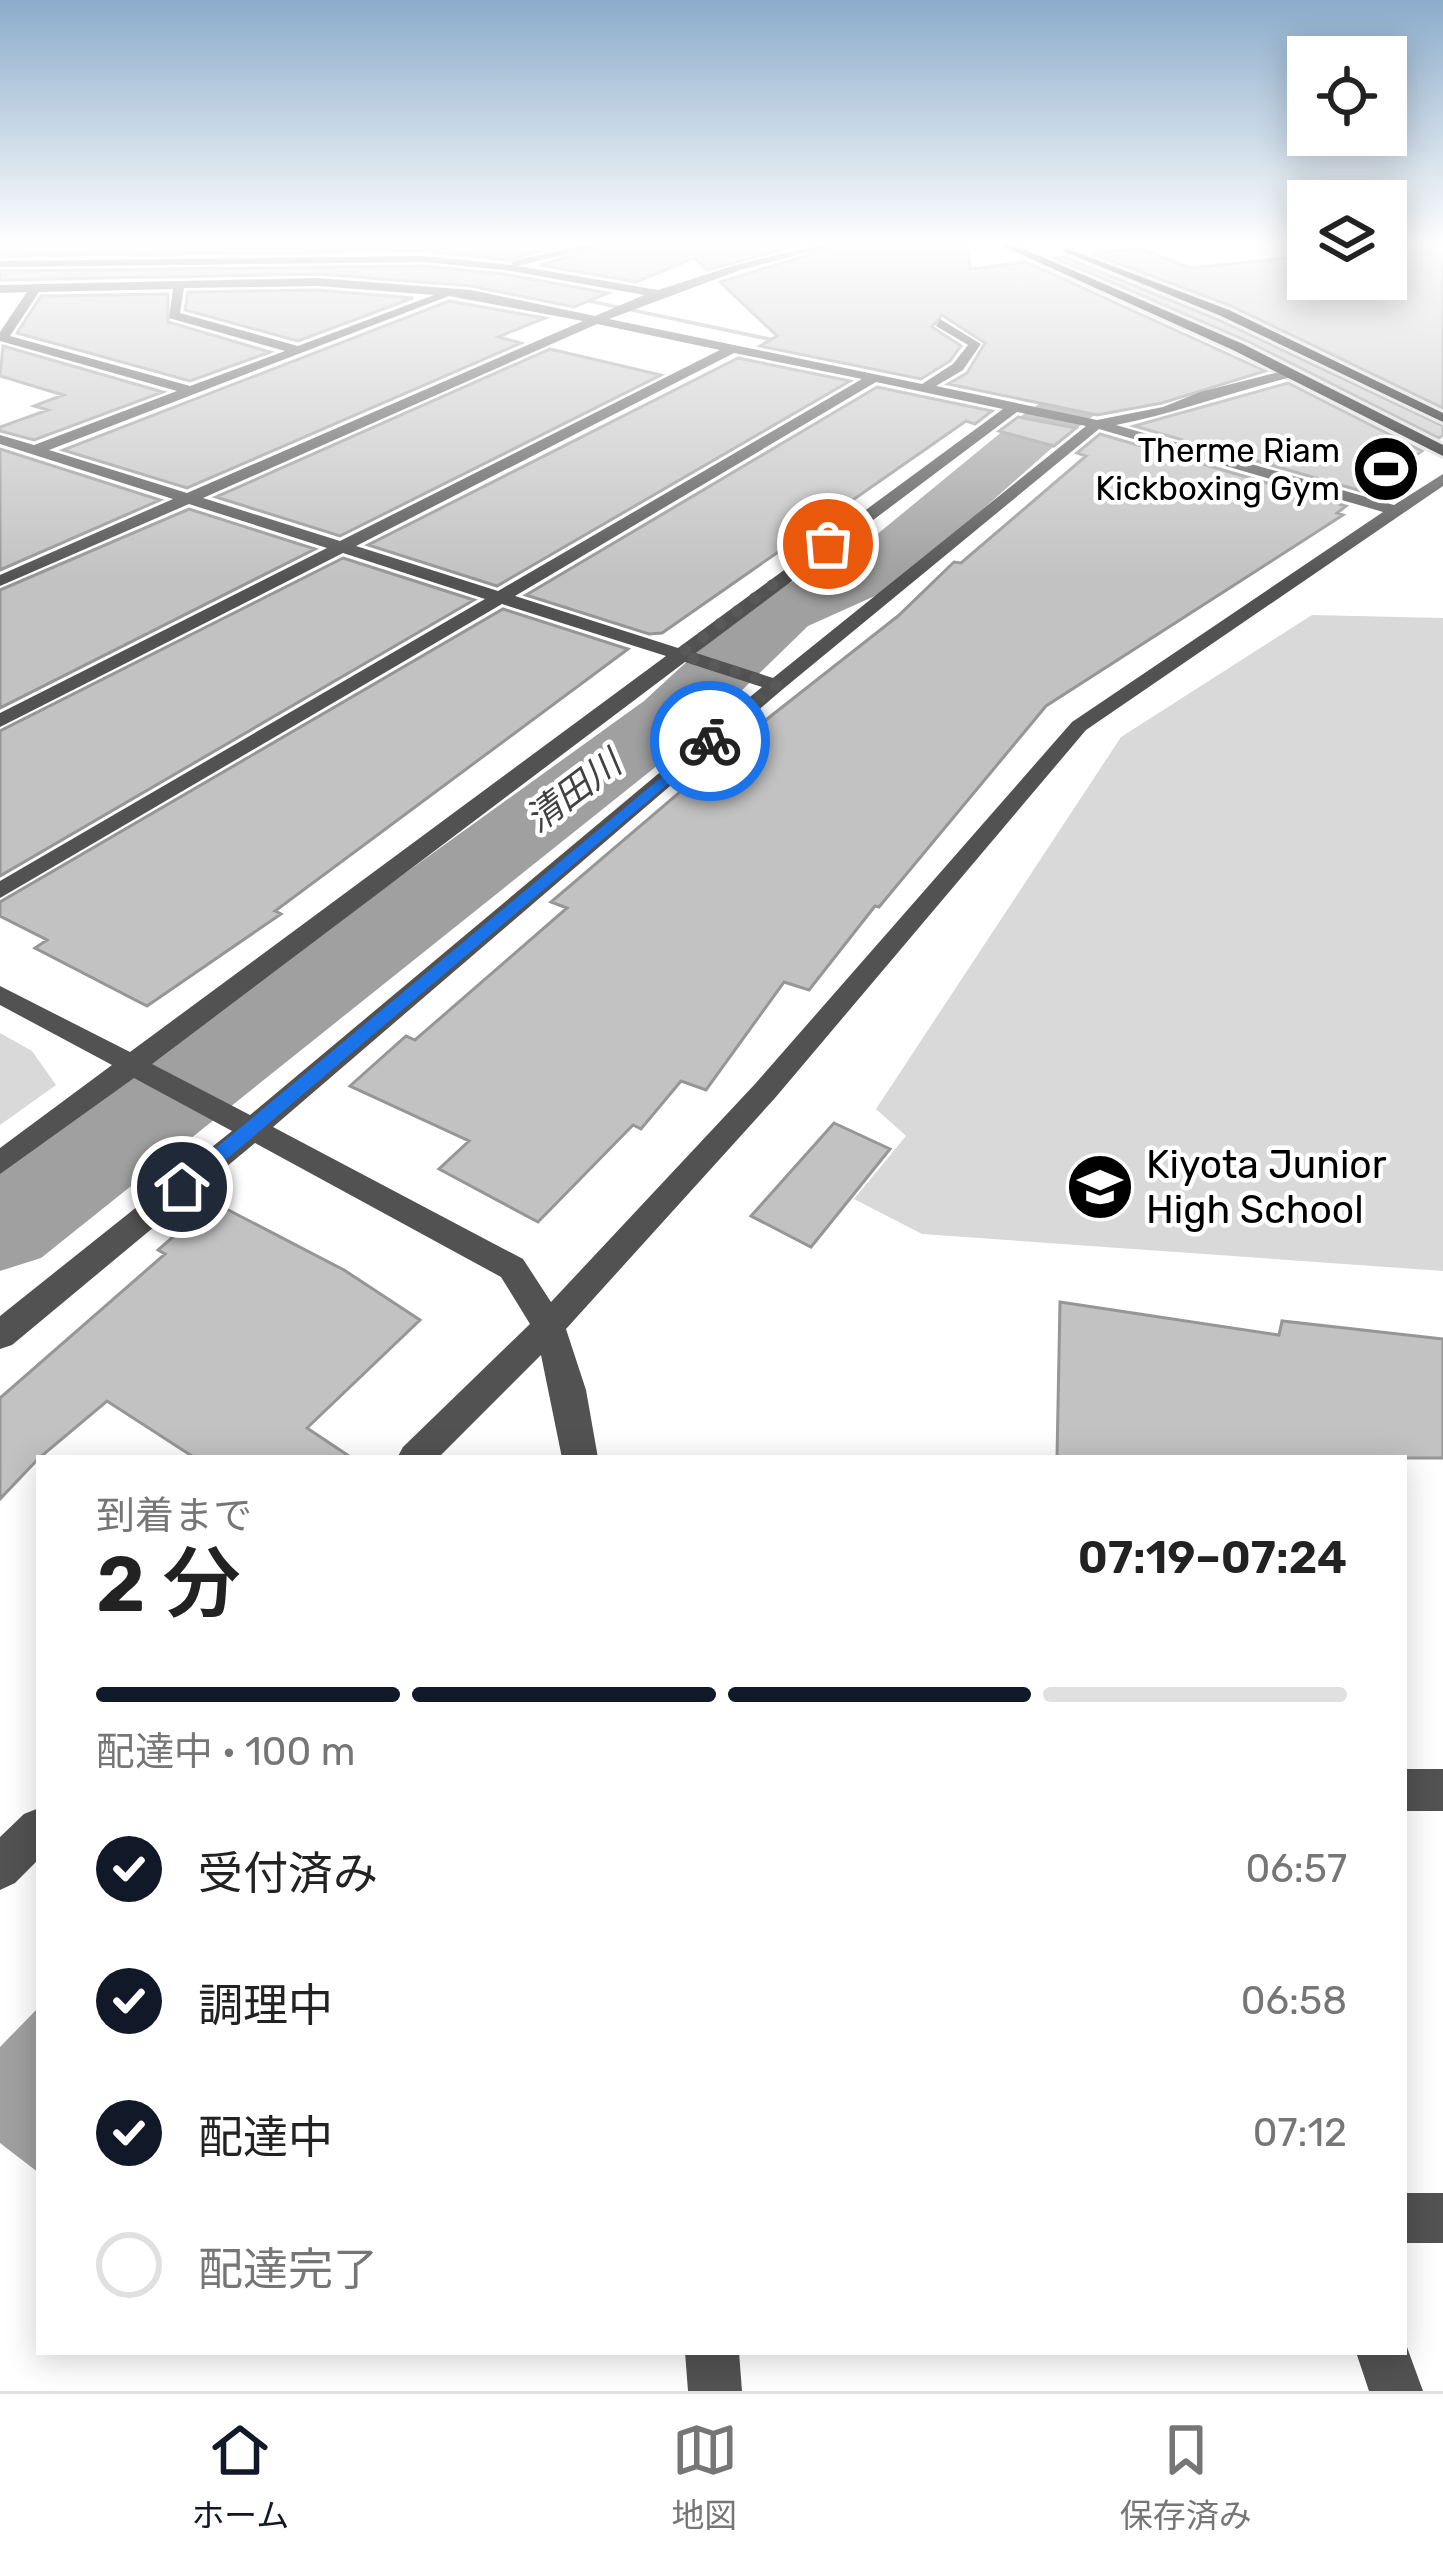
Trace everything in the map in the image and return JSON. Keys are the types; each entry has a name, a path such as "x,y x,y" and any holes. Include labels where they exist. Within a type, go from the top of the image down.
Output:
{"main road":[{"path":"1252,356 1443,451"},
{"path":"1312,356 1443,418"}],"street":[{"path":"65,356 191,391"},
{"path":"35,450 283,356"},
{"path":"0,581 514,356"},
{"path":"0,721 716,356"},
{"path":"775,356 933,383 1393,510"},
{"path":"933,383 966,356"},
{"path":"0,1335 254,1128 765,681 1086,422 1167,411 1205,394 1291,373"},
{"path":"0,891 875,376"},
{"path":"0,1163 142,1069 690,658 1014,407"},
{"path":"0,439 765,681"},
{"path":"418,1455 549,1326 765,1091 1079,727 1443,479"},
{"path":"0,994 512,1268 549,1326 569,1390 580,1455"},
{"path":"1407,1790 1443,1790"},
{"path":"0,1868 36,1832"},
{"path":"1407,2218 1443,2218"},
{"path":"712,2355 715,2391"},
{"path":"1384,2355 1396,2391"}],"shaded area":[{"path":"1312,615 1443,618 1443,1271 922,1234 854,1199 906,1136 876,1109 1121,737"},
{"path":"0,1033 32,1051 56,1085 0,1125"},
{"path":"36,2010 36,2171 0,2143 0,2047"}],"building":[{"path":"2,356 36,356 163,392 34,440 0,431 0,427 48,410 34,406 63,395 0,376"},
{"path":"98,356 260,356 190,381"},
{"path":"308,356 492,356 187,488 63,450"},
{"path":"535,356 578,356 661,375 340,536 216,497"},
{"path":"807,356 954,356 921,379"},
{"path":"977,356 1231,356 1265,371 1162,403 1097,415 948,384 967,373"},
{"path":"1276,356 1294,356 1443,426 1439,438"},
{"path":"1334,356 1443,356 1443,408"},
{"path":"738,358 850,381 497,586 368,545"},
{"path":"1288,383 1422,451 1365,492 1134,426"},
{"path":"877,387 992,411 975,424 966,421 662,633 649,634 526,595"},
{"path":"1018,417 1076,428 1054,446 999,431"},
{"path":"1100,434 1346,506 1337,513 1343,515 1046,706 809,990 784,982 706,1090 681,1081 641,1129 633,1125 538,1222 439,1169 469,1141 350,1086 406,1036 415,1040 567,908 551,902 748,734 898,616 954,562 961,563 1086,456 1077,453"},
{"path":"0,449 160,500 0,570"},
{"path":"189,509 315,549 0,708 0,590"},
{"path":"343,558 474,600 0,876 0,731"},
{"path":"503,609 628,649 275,911 281,914 147,1006 35,948 47,940 0,916 0,902"},
{"path":"834,1123 890,1149 811,1247 751,1216"},
{"path":"213,1202 344,1270 420,1320 307,1428 348,1455 190,1455 107,1401 43,1455 36,1455 36,1461 0,1499 0,1398 165,1254 158,1250"},
{"path":"1060,1302 1279,1335 1282,1321 1443,1339 1443,1458 1057,1455"}],"waterway":[{"name":"清田川","path":"0,1226 671,717 783,611 871,573 1041,428 1086,396 1214,368"}],"way so far":[{"path":"710,741 776,685 680,654 828,544"}],"place":[{"name":"Therme Riam Kickboxing Gym","path":"1386,469"},
{"name":"Kiyota Junior High School","path":"1100,1187"}],"route":[{"path":"182,1187 710,741"}]}
